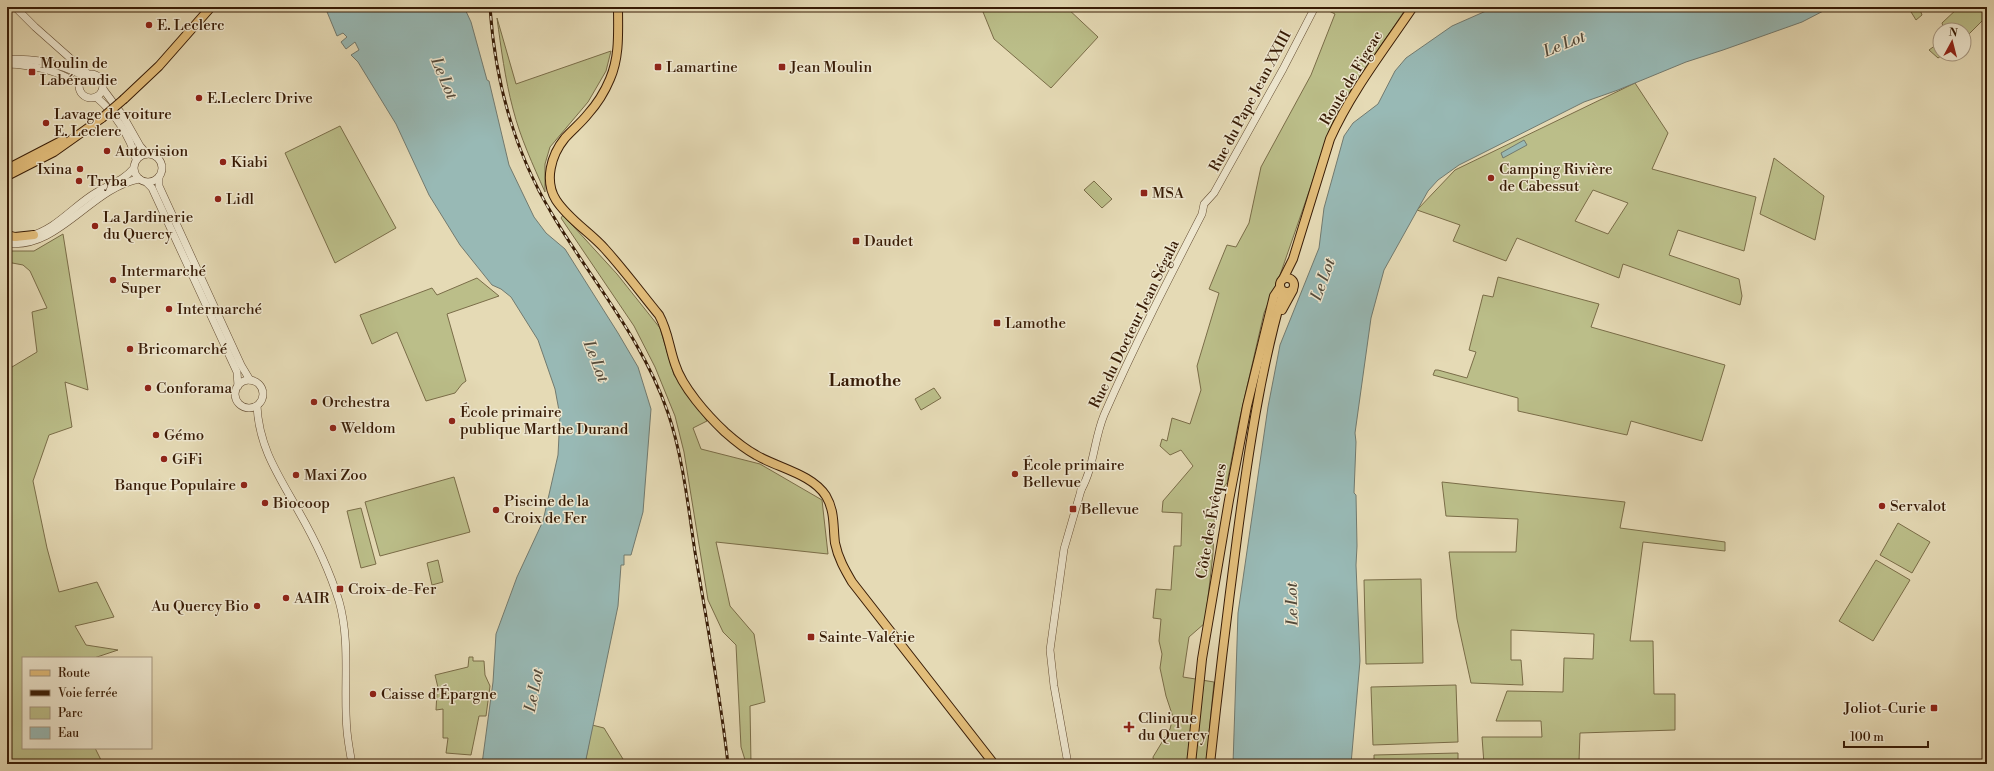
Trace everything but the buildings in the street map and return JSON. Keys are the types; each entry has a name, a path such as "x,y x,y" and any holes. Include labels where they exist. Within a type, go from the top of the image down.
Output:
{"main road":[{"path":"7,176 54,152 102,118 159,66 211,7"},
{"path":"618,7 618,54 615,66 605,90 596,103 564,139 555,154 550,177 551,190 555,200 606,250 659,315 665,326 675,364 688,389 723,430 735,441 756,455 815,485 826,496 831,507 834,522 835,543 840,562 852,582 994,764"},
{"name":"Route de Figeac","path":"1287,279 1330,139 1337,123 1368,73 1413,7"},
{"path":"7,169 90,126"},
{"path":"7,181 55,155 77,140 90,126"},
{"path":"7,236 15,237 34,235"},
{"path":"1210,764 1219,680 1250,442 1260,385 1282,289 1280,282 1287,279 1294,286 1280,315 1270,343"},
{"path":"1282,289 1288,293 1292,290"},
{"name":"Côte des Évêques","path":"1191,764 1202,660 1238,449 1274,296 1282,289"}],"street":[{"path":"15,7 86,75"},
{"name":"Rue du Pape Jean XXIII","path":"1204,204 1218,186 1283,69 1315,7"},
{"path":"7,59 30,59 54,63 86,75 100,77 103,83 103,89 126,120 140,146 147,154 155,156 161,162 162,170 159,177 159,186 240,365 250,380 259,384 263,390 262,400 257,406 249,408 243,407 237,401 235,395 238,386 237,372 152,188 147,183 139,180 131,181 100,197 45,237 22,243 7,242"},
{"path":"7,64 24,65 52,70 79,84 84,95 96,96 106,106 121,128 136,159 133,169 122,179 97,192 54,224 34,235"},
{"path":"79,84 86,75"},
{"path":"96,96 103,89"},
{"path":"136,159 147,154"},
{"path":"133,169 139,180"},
{"path":"147,183 156,180 159,177"},
{"name":"Rue du Docteur Jean Ségala","path":"1068,764 1054,686 1050,650 1064,549 1081,490 1088,478 1092,456 1102,421 1138,339 1202,214 1204,204"},
{"path":"238,386 243,382 250,380"},
{"path":"257,406 258,423 268,457 313,539 328,570 339,602 346,644 347,730 352,764"},
{"path":"249,408 258,423"}],"green space":[{"path":"981,7 1066,7 1098,37 1051,88 994,39"},
{"path":"1321,7 1407,7 1337,111 1280,275 1264,313 1238,426 1227,483 1215,499 1213,554 1205,623 1189,637 1183,677 1214,682 1206,764 1154,764 1153,757 1170,729 1173,717 1166,696 1160,668 1162,654 1159,641 1161,619 1153,618 1156,589 1171,590 1174,546 1181,546 1182,513 1162,512 1163,501 1193,466 1181,450 1170,455 1160,446 1162,439 1167,441 1172,418 1190,424 1201,390 1197,366 1219,293 1209,289 1227,245 1236,247 1249,223 1261,167 1311,75 1335,14"},
{"path":"1908,7 1919,7 1922,15 1916,20"},
{"path":"1959,7 1987,7 1987,16 1972,31 1972,22 1943,22"},
{"path":"497,18 516,84 611,51 606,71 588,102 550,147 545,164 545,192 519,130 510,98 505,75"},
{"path":"1635,83 1668,133 1652,169 1756,197 1744,251 1678,230 1669,255 1739,279 1742,296 1740,305 1623,264 1619,278 1517,238 1506,261 1453,241 1460,225 1417,210 1455,170","holes":["1593,190 1628,203 1608,234 1575,221"]},
{"path":"340,126 396,228 335,263 285,153"},
{"path":"1774,158 1824,196 1815,240 1760,214"},
{"path":"1094,181 1112,199 1102,208 1084,190"},
{"path":"563,215 617,274 660,328 674,375 707,421 693,428 701,449 760,464 822,500 828,554 716,542 730,606 754,634 765,702 750,706 751,764 746,763 741,747 736,645 723,632 708,600 684,452 675,416 655,367 634,326 561,218"},
{"path":"63,234 88,390 65,382 72,427 49,435 33,481 47,548 59,592 97,582 114,617 75,626 86,645 118,650 97,657 22,657 22,749 96,749 103,764 7,764 7,370 37,352 32,312 47,308 30,271 23,265 7,262 7,251 34,251"},
{"path":"1498,277 1599,304 1591,327 1725,365 1702,441 1631,421 1627,435 1518,411 1518,398 1433,375 1435,370 1438,370 1467,378 1476,352 1469,350 1483,295 1493,297"},
{"path":"477,278 499,296 447,314 466,381 455,393 426,401 397,332 372,344 360,315 432,288 437,295"},
{"path":"934,388 941,398 921,410 915,399"},
{"path":"454,477 470,532 380,556 365,502"},
{"path":"1442,482 1625,502 1620,528 1725,542 1725,551 1643,542 1630,641 1653,641 1654,694 1675,694 1675,730 1580,733 1579,761 1537,762 1537,764 1484,764 1482,737 1542,737 1541,721 1496,721 1507,691 1563,692 1564,658 1593,659 1594,634 1511,630 1511,660 1521,660 1523,685 1471,683 1457,619 1449,552 1516,552 1518,519 1446,516"},
{"path":"361,508 376,564 361,568 347,511"},
{"path":"1898,523 1930,542 1912,573 1880,555"},
{"path":"438,560 443,582 432,585 427,563"},
{"path":"1876,560 1910,580 1873,641 1839,621"},
{"path":"1421,579 1423,663 1366,664 1364,580"},
{"path":"469,657 473,657 473,661 484,661 485,675 490,686 486,716 479,716 471,755 446,753 448,738 443,738 443,709 436,710 437,692 439,692 435,675 468,667"},
{"path":"1456,685 1458,742 1373,745 1371,687"},
{"path":"592,725 604,728 626,764 585,764"},
{"path":"1458,753 1458,764 1374,764 1374,755"}],"water":[{"name":"Le Lot","path":"325,7 464,7 471,22 487,80 489,81 509,165 534,217 546,233 565,249 638,367 651,409 643,512 631,555 624,555 624,565 621,565 618,606 585,764 482,764 493,682 496,634 517,577 543,521 558,455 560,416 555,389 538,340 511,297 501,289 492,285 460,245 429,195 396,124 358,62 351,55 359,50 355,42 346,49 341,42 347,37 343,33 337,36"},
{"name":"Le Lot","path":"1495,7 1831,7 1802,22 1686,62 1618,90 1584,102 1459,165 1438,180 1428,191 1384,270 1371,318 1355,433 1354,493 1356,495 1356,565 1360,661 1351,764 1233,764 1238,613 1268,407 1280,345 1319,248 1324,208 1344,136 1353,123 1378,104 1395,71 1406,58 1452,26"},
{"path":"1524,140 1527,145 1503,158 1501,153"}],"railway":[{"path":"490,7 496,62 502,88 517,140 527,165 552,214 631,335 645,360 668,413 678,447 684,482 717,684 728,764"}],"place":[{"name":"E. Leclerc","path":"149,25"},
{"name":"Lamartine","path":"658,67"},
{"name":"Jean Moulin","path":"782,67"},
{"name":"Moulin de Labéraudie","path":"32,72"},
{"name":"E.Leclerc Drive","path":"199,98"},
{"name":"Lavage de voiture E. Leclerc","path":"46,123"},
{"name":"Autovision","path":"107,151"},
{"name":"Kiabi","path":"223,162"},
{"name":"Ixina","path":"80,169"},
{"name":"Camping Rivière de Cabessut","path":"1491,178"},
{"name":"Tryba","path":"79,181"},
{"name":"MSA","path":"1144,193"},
{"name":"Lidl","path":"218,199"},
{"name":"La Jardinerie du Quercy","path":"95,226"},
{"name":"Daudet","path":"856,241"},
{"name":"Intermarché Super","path":"113,280"},
{"name":"Intermarché","path":"169,309"},
{"name":"Lamothe","path":"997,323"},
{"name":"Bricomarché","path":"130,349"},
{"name":"Conforama","path":"148,388"},
{"name":"Orchestra","path":"314,402"},
{"name":"École primaire publique Marthe Durand","path":"452,421"},
{"name":"Weldom","path":"333,428"},
{"name":"Gémo","path":"156,435"},
{"name":"GiFi","path":"164,459"},
{"name":"École primaire Bellevue","path":"1015,474"},
{"name":"Maxi Zoo","path":"296,475"},
{"name":"Banque Populaire","path":"244,485"},
{"name":"Biocoop","path":"265,503"},
{"name":"Servalot","path":"1882,506"},
{"name":"Bellevue","path":"1073,509"},
{"name":"Piscine de la Croix de Fer","path":"496,510"},
{"name":"Croix-de-Fer","path":"340,589"},
{"name":"AAIR","path":"286,598"},
{"name":"Au Quercy Bio","path":"257,606"},
{"name":"Sainte-Valérie","path":"811,637"},
{"name":"Caisse d'Épargne","path":"373,694"},
{"name":"Joliot-Curie","path":"1934,708"},
{"name":"Clinique du Quercy","path":"1129,727"}],"district":[{"name":"Lamothe","path":"865,380"}]}
